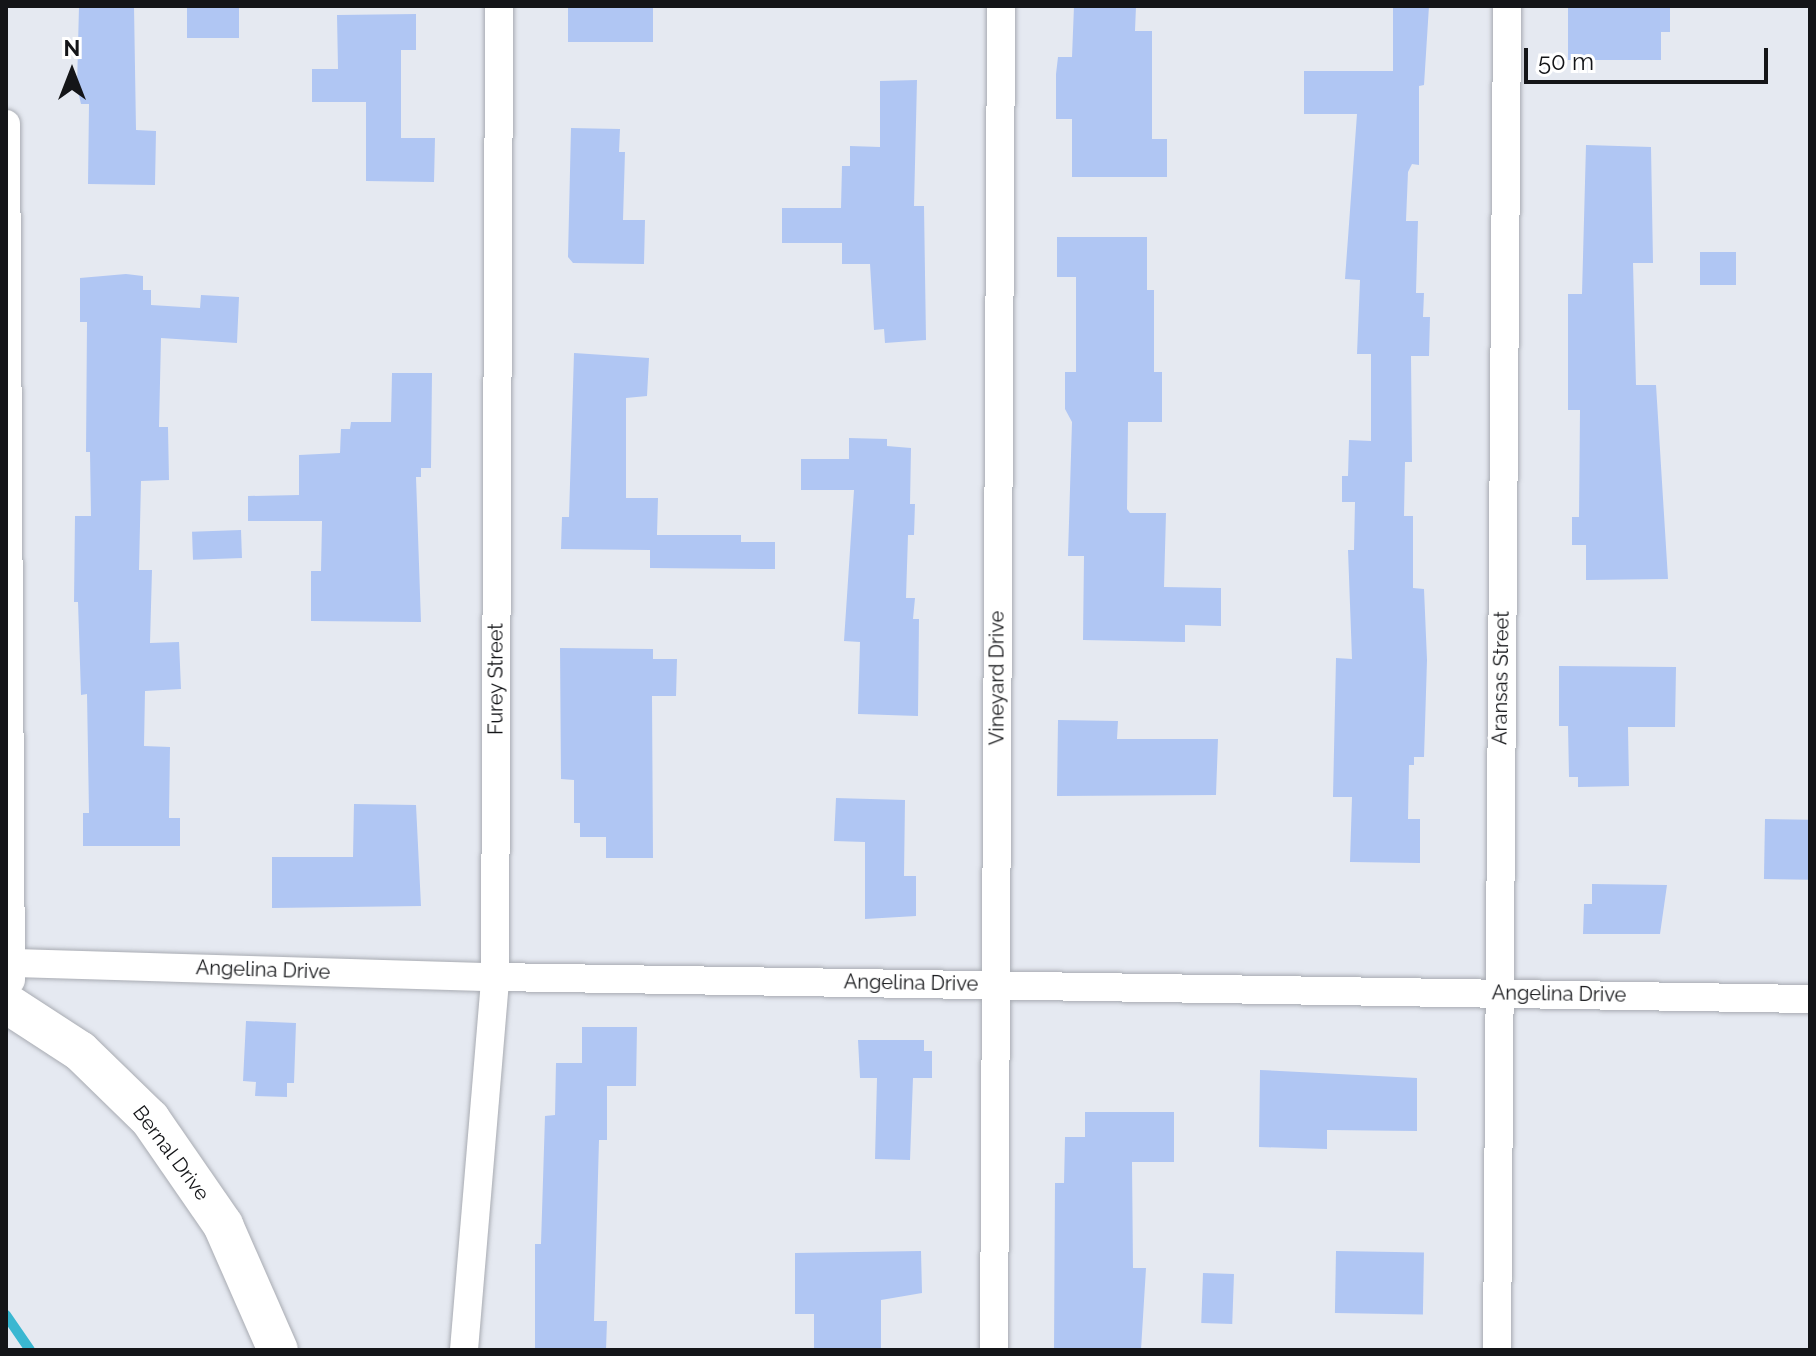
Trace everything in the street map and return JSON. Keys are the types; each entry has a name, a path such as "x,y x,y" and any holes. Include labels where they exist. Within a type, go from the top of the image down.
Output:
{"street":[{"name":"Furey Street","path":"464,1350 495,977 499,6"},
{"name":"Vineyard Drive","path":"994,1350 1001,6"},
{"name":"Aransas Street","path":"1497,1350 1507,6"},
{"path":"6,124 12,963 8,1004"},
{"name":"Angelina Drive","path":"12,963 495,977 1810,999"},
{"name":"Bernal Drive","path":"8,1004 80,1051 150,1119 223,1225 278,1350"}],"building":[{"path":"79,6 134,6 136,130 156,131 155,185 88,184 89,104 81,104 77,87"},
{"path":"187,6 239,6 239,38 187,38"},
{"path":"568,6 653,6 653,42 568,42"},
{"path":"1074,6 1136,6 1135,31 1152,31 1152,139 1167,139 1167,177 1072,177 1072,119 1056,119 1056,74 1058,57 1072,57"},
{"path":"1393,6 1429,6 1424,85 1419,86 1419,165 1412,164 1408,172 1406,221 1418,221 1416,293 1424,293 1423,317 1430,317 1429,356 1411,356 1412,462 1405,462 1404,516 1413,516 1413,588 1424,589 1427,660 1424,757 1414,757 1414,765 1409,765 1408,819 1420,819 1420,863 1350,862 1352,797 1333,797 1336,658 1352,659 1348,550 1354,550 1355,502 1342,502 1342,476 1348,476 1349,440 1371,441 1371,354 1357,354 1360,280 1345,279 1357,114 1304,114 1304,71 1393,71"},
{"path":"1568,6 1670,6 1670,32 1661,32 1661,60 1568,60"},
{"path":"416,14 416,50 401,50 401,138 435,138 434,182 366,181 366,102 312,102 312,69 338,69 337,15"},
{"path":"917,80 914,206 924,206 926,340 885,343 884,329 874,330 870,264 842,264 842,243 782,243 782,208 841,208 842,166 850,166 850,146 880,147 880,81"},
{"path":"571,128 620,129 619,152 625,152 623,220 645,220 644,264 573,263 568,257"},
{"path":"1586,145 1651,147 1653,263 1633,263 1636,385 1656,385 1668,579 1586,580 1586,545 1572,545 1572,517 1579,517 1580,410 1568,410 1568,294 1582,294"},
{"path":"1057,237 1147,237 1147,290 1154,290 1154,372 1162,372 1162,422 1128,422 1127,509 1130,513 1166,513 1164,587 1221,588 1221,626 1185,625 1185,642 1083,640 1084,556 1068,556 1072,422 1065,409 1065,372 1076,372 1076,277 1057,277"},
{"path":"1700,252 1736,252 1736,285 1700,285"},
{"path":"126,274 143,276 143,290 151,290 151,305 200,308 201,295 239,297 237,343 161,338 159,427 168,427 169,480 141,481 139,570 152,570 150,643 179,642 181,689 145,691 144,746 170,747 169,818 180,818 180,846 83,846 83,813 89,813 87,694 81,695 78,602 74,602 75,516 91,516 90,452 86,452 87,322 80,322 80,278"},
{"path":"574,353 649,358 647,396 626,398 626,498 658,498 657,535 741,535 741,542 775,542 775,569 650,568 650,550 561,549 562,517 569,517"},
{"path":"392,373 432,373 431,468 421,468 421,477 416,477 421,622 311,621 311,571 321,571 322,521 248,521 248,496 299,495 299,455 340,453 341,429 350,429 351,422 391,422"},
{"path":"849,438 887,439 887,446 911,448 910,504 915,504 914,535 908,535 906,598 915,598 913,619 919,619 918,716 858,714 860,642 844,641 854,490 801,490 801,459 849,459"},
{"path":"241,530 242,558 193,560 192,532"},
{"path":"560,648 653,649 653,659 677,659 676,696 652,696 653,858 606,858 606,837 580,837 580,823 574,823 574,780 561,779"},
{"path":"1559,666 1676,667 1675,727 1628,727 1629,786 1578,787 1578,777 1569,777 1568,726 1559,726"},
{"path":"1058,720 1118,721 1117,739 1218,739 1216,795 1057,796"},
{"path":"836,798 905,800 904,876 916,876 916,916 865,919 865,842 834,841"},
{"path":"354,804 416,805 421,906 272,908 272,857 353,857"},
{"path":"1765,819 1810,820 1809,880 1764,879"},
{"path":"1592,884 1667,885 1660,934 1583,934 1584,904 1592,904"},
{"path":"246,1021 296,1023 294,1083 287,1083 287,1097 255,1096 256,1082 243,1081"},
{"path":"582,1027 637,1027 636,1086 607,1086 607,1140 599,1140 594,1321 607,1321 606,1350 535,1350 535,1244 541,1244 545,1116 555,1115 556,1063 582,1063"},
{"path":"858,1040 924,1040 924,1051 932,1051 932,1078 913,1078 910,1160 875,1159 877,1078 860,1078"},
{"path":"1260,1070 1417,1078 1417,1131 1327,1130 1327,1149 1259,1147"},
{"path":"1085,1112 1174,1112 1174,1162 1132,1162 1133,1268 1146,1268 1141,1350 1054,1350 1055,1183 1064,1183 1065,1137 1085,1137"},
{"path":"921,1251 922,1293 881,1300 881,1350 814,1350 814,1314 795,1314 795,1253"},
{"path":"1336,1251 1424,1253 1423,1315 1335,1313"},
{"path":"1203,1273 1234,1274 1232,1324 1201,1323"}],"waterway":[{"path":"6,1315 30,1350"}]}
